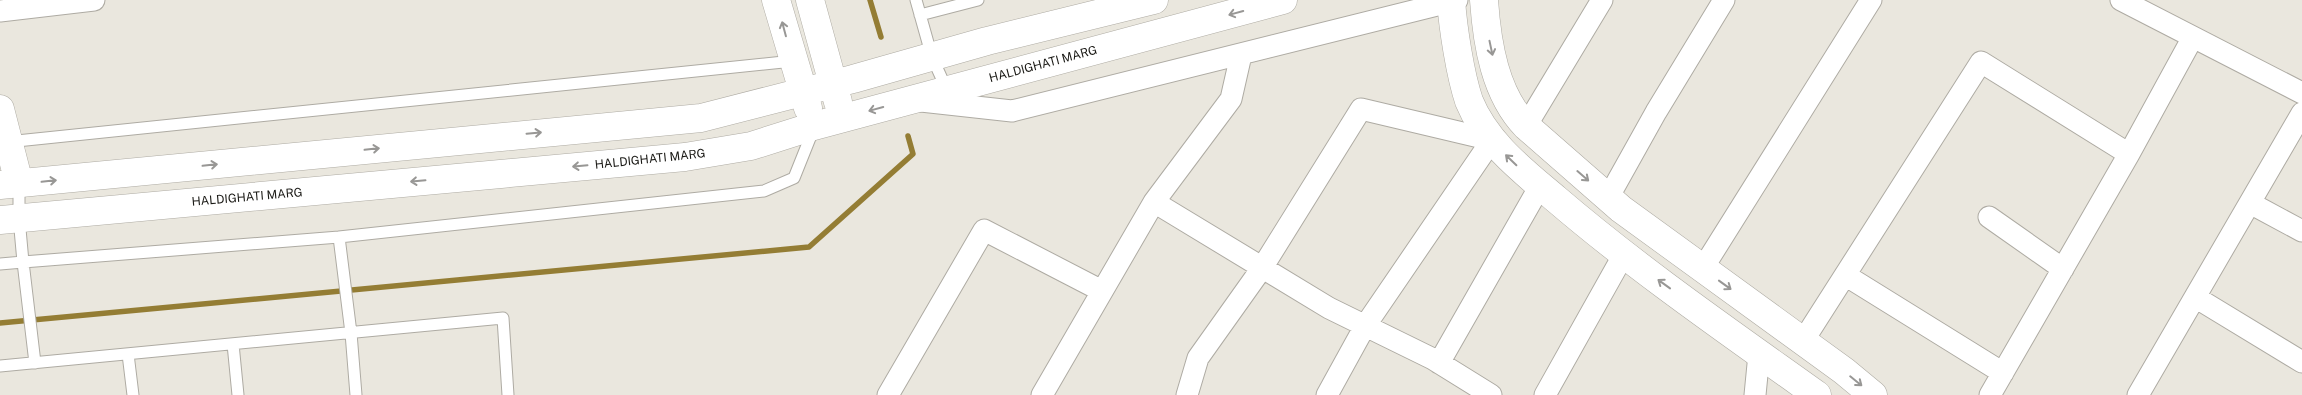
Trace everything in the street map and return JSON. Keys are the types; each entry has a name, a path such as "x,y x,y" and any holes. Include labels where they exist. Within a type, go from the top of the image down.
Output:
{"street":[{"path":"0,11 57,2 94,0"},
{"path":"776,0 802,92 814,126"},
{"path":"810,0 842,119"},
{"path":"0,109 10,184 701,118 1154,0"},
{"name":"HALDIGHATI MARG","path":"9,219 685,157 751,146 814,126 1283,0"},
{"path":"913,100 1012,111 1239,64 1453,0 1453,28 1470,101 1492,140 1510,160 1624,254 1817,395"},
{"path":"1484,0 1485,21 1499,86 1517,117 1608,198 1803,341 1873,395"},
{"path":"1526,126 1602,0"},
{"path":"1608,198 1656,112 1724,0"},
{"path":"1703,268 1871,0"},
{"path":"2121,0 2301,90"},
{"path":"1990,395 2129,154 2193,37"},
{"path":"1803,341 1980,62 2129,154"},
{"path":"1042,395 1154,202 1230,99 1239,64"},
{"path":"1187,395 1198,358 1262,268 1361,109 1492,140"},
{"path":"2138,395 2302,113"},
{"path":"1326,395 1365,326 1492,140"},
{"path":"1439,363 1540,186"},
{"path":"1154,202 1329,308 1439,363 1461,387 1491,395"},
{"path":"2250,203 2302,231"},
{"path":"1989,217 2063,269"},
{"path":"888,395 984,230 1102,291"},
{"path":"1545,395 1624,254"},
{"path":"1845,275 2003,373"},
{"path":"2195,297 2302,362"},
{"path":"1754,395 1760,354"}],"lane":[{"path":"916,0 932,57 947,90"},
{"path":"920,15 978,0"},
{"path":"4,142 793,61"},
{"path":"0,264 339,237 764,191 794,178 814,126"},
{"path":"10,184 9,219 23,262 35,363"},
{"path":"339,237 351,333 356,395"},
{"path":"0,366 503,318 508,395"},
{"path":"233,344 238,395"},
{"path":"128,354 133,395"}],"waterway":[{"path":"870,0 881,37"},
{"path":"0,323 809,247 913,154 908,136"}]}
